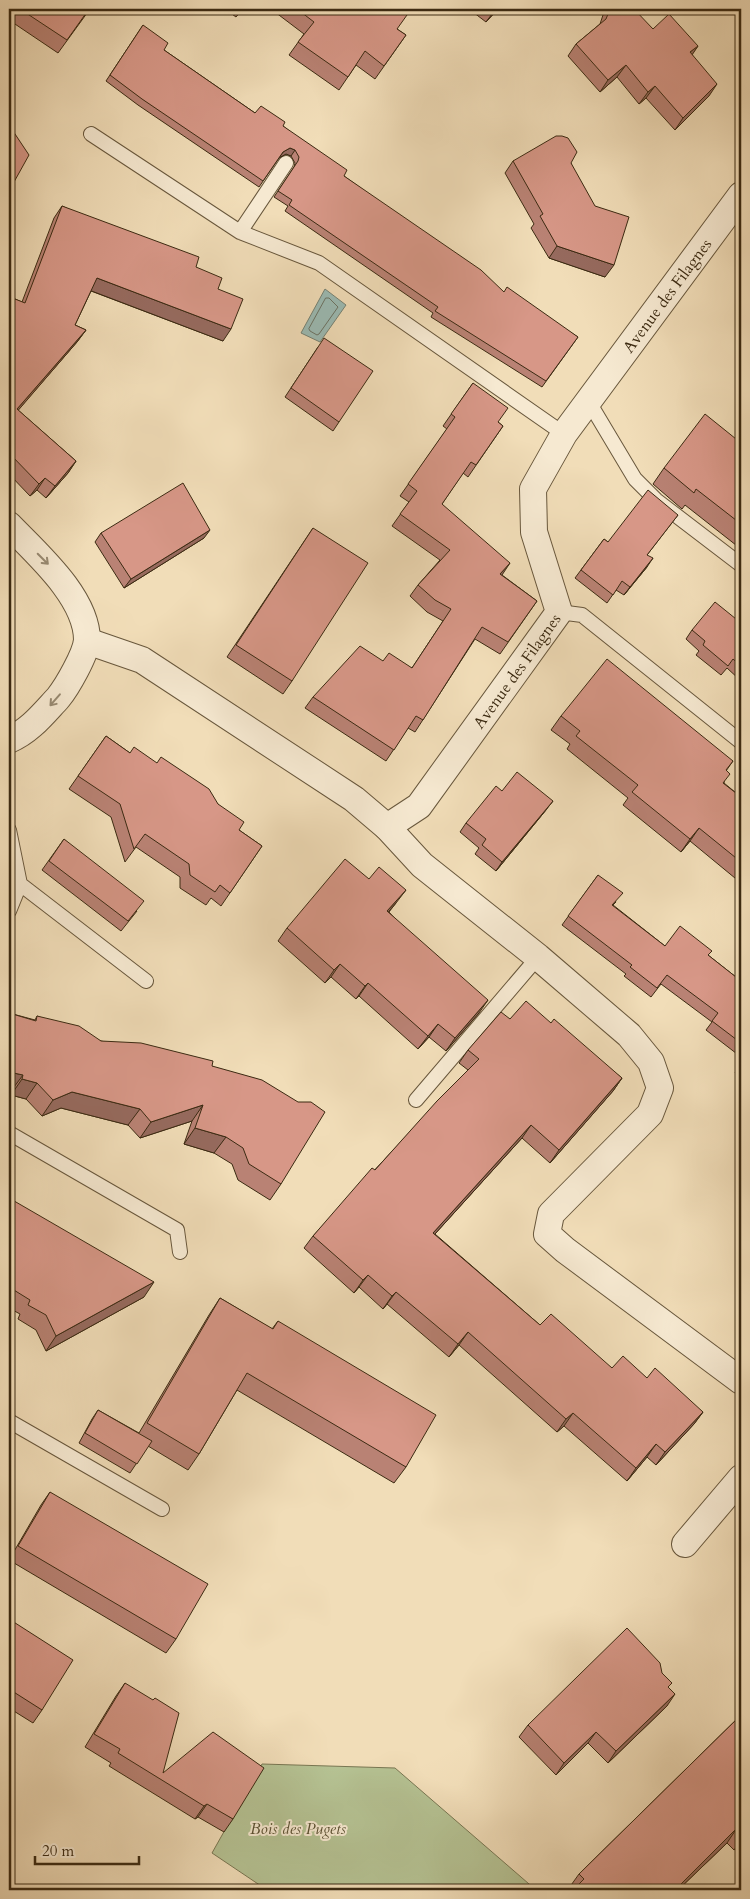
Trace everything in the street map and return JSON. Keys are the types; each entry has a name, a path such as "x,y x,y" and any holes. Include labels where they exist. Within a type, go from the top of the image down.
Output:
{"street":[{"name":"Avenue des Filagnes","path":"386,827 419,806 559,612 534,532 533,488 564,434 741,195"},
{"path":"9,524 54,570 76,603 87,641 76,668 63,691 30,728 9,740"},
{"path":"87,641 142,660 354,799 386,827 422,865 538,956 629,1035 651,1062 660,1088 650,1114 551,1214 547,1234 565,1250 741,1381"},
{"path":"685,1544 741,1478"}],"lane":[{"path":"91,134 240,232 319,263 564,434"},
{"path":"240,232 286,163"},
{"path":"589,402 635,479 656,500 741,565"},
{"path":"559,612 582,615 741,742"},
{"path":"9,830 20,884 9,911"},
{"path":"20,884 146,981"},
{"path":"416,1100 538,956"},
{"path":"9,1133 177,1230 180,1252"},
{"path":"9,1421 162,1509"}],"green space":[{"name":"Bois des Pugets","path":"262,1764 395,1768 536,1890 267,1890 212,1853"}],"water":[{"path":"325,289 346,305 320,342 301,333"}],"building":[{"path":"20,9 89,9 67,40"},
{"path":"297,9 398,9 407,15 397,29 406,35 384,66 365,51 348,77 298,42 314,22"},
{"path":"485,9 497,9 492,14"},
{"path":"610,9 634,9 653,29 669,14 698,46 690,52 717,84 683,118 655,86 648,92 626,65 608,80 576,44 606,19"},
{"path":"143,25 168,43 164,50 255,113 261,106 285,122 283,126 347,170 344,176 481,270 504,292 507,287 578,337 546,381 435,311 438,307 289,205 292,200 278,191 298,161 299,157 295,150 290,148 283,152 263,181 142,99 110,75"},
{"path":"9,125 29,155 9,191"},
{"path":"556,136 568,138 577,152 571,163 595,206 629,217 614,265 557,246 540,216 543,214 513,161"},
{"path":"62,206 199,257 196,267 222,278 218,289 243,299 231,329 97,278 75,325 86,330 17,409 76,461 55,486 45,478 39,484 9,453 9,313 15,299 25,303"},
{"path":"324,338 373,371 339,422 291,388"},
{"path":"473,383 508,408 498,422 503,426 476,465 471,462 442,504 510,563 500,574 537,601 508,642 482,627 423,720 416,716 394,750 313,697 360,646 383,661 389,653 412,668 451,609 435,600 418,585 450,550 400,514 417,491 408,484 455,417 451,414"},
{"path":"705,414 741,443 741,524 696,489 694,493 664,468"},
{"path":"183,483 210,530 131,579 101,533"},
{"path":"648,490 678,515 647,555 653,558 630,587 622,581 613,595 581,570 604,539 608,542"},
{"path":"313,528 368,563 292,681 236,645"},
{"path":"715,602 741,623 741,666 733,659 728,666 703,645 705,641 692,630"},
{"path":"607,659 733,761 726,770 730,774 723,783 741,797 741,862 699,828 690,839 632,792 638,785 576,736 580,731 561,716"},
{"path":"106,736 130,753 134,747 157,763 161,757 209,789 218,804 244,822 239,830 262,846 230,893 220,885 215,892 190,875 189,864 145,834 134,849 120,804 78,776"},
{"path":"517,772 553,801 502,862 482,845 486,839 466,823 496,786 502,791"},
{"path":"64,839 144,901 128,921 49,861"},
{"path":"345,859 369,879 379,867 406,890 387,911 488,1000 455,1038 438,1024 428,1036 368,983 365,986 340,964 334,970 287,928"},
{"path":"598,875 623,893 612,905 665,946 680,926 712,951 708,955 741,981 741,1043 712,1021 718,1013 667,975 657,988 630,967 632,965 568,916"},
{"path":"526,1001 551,1023 554,1019 622,1078 559,1150 531,1125 433,1233 540,1325 551,1314 612,1368 623,1356 647,1378 655,1368 703,1412 665,1452 656,1444 636,1468 573,1413 566,1419 468,1332 458,1344 396,1292 392,1296 368,1275 363,1280 313,1236 372,1168 375,1170 437,1101 479,1059 468,1050 501,1012 510,1019"},
{"path":"9,1013 36,1021 37,1016 79,1026 101,1041 141,1043 213,1061 212,1066 262,1080 298,1102 311,1102 325,1112 281,1184 249,1164 243,1148 226,1137 195,1128 203,1105 151,1122 140,1109 72,1092 53,1100 37,1083 22,1079 23,1075 9,1072"},
{"path":"9,1198 154,1282 56,1336 46,1315 28,1305 30,1300 9,1287"},
{"path":"220,1298 273,1329 278,1321 436,1415 406,1467 247,1373 199,1454 147,1423"},
{"path":"98,1410 152,1441 137,1464 85,1433"},
{"path":"50,1492 208,1584 176,1639 18,1546"},
{"path":"9,1619 73,1660 42,1710 9,1689"},
{"path":"627,1628 660,1663 662,1673 672,1683 668,1687 675,1694 616,1751 596,1732 564,1763 528,1725"},
{"path":"125,1683 179,1713 163,1773 213,1732 264,1768 233,1819 207,1804 204,1806 118,1753 120,1749 94,1734"},
{"path":"741,1715 741,1833 737,1828 677,1890 581,1890 577,1886 584,1879 579,1874"}]}
